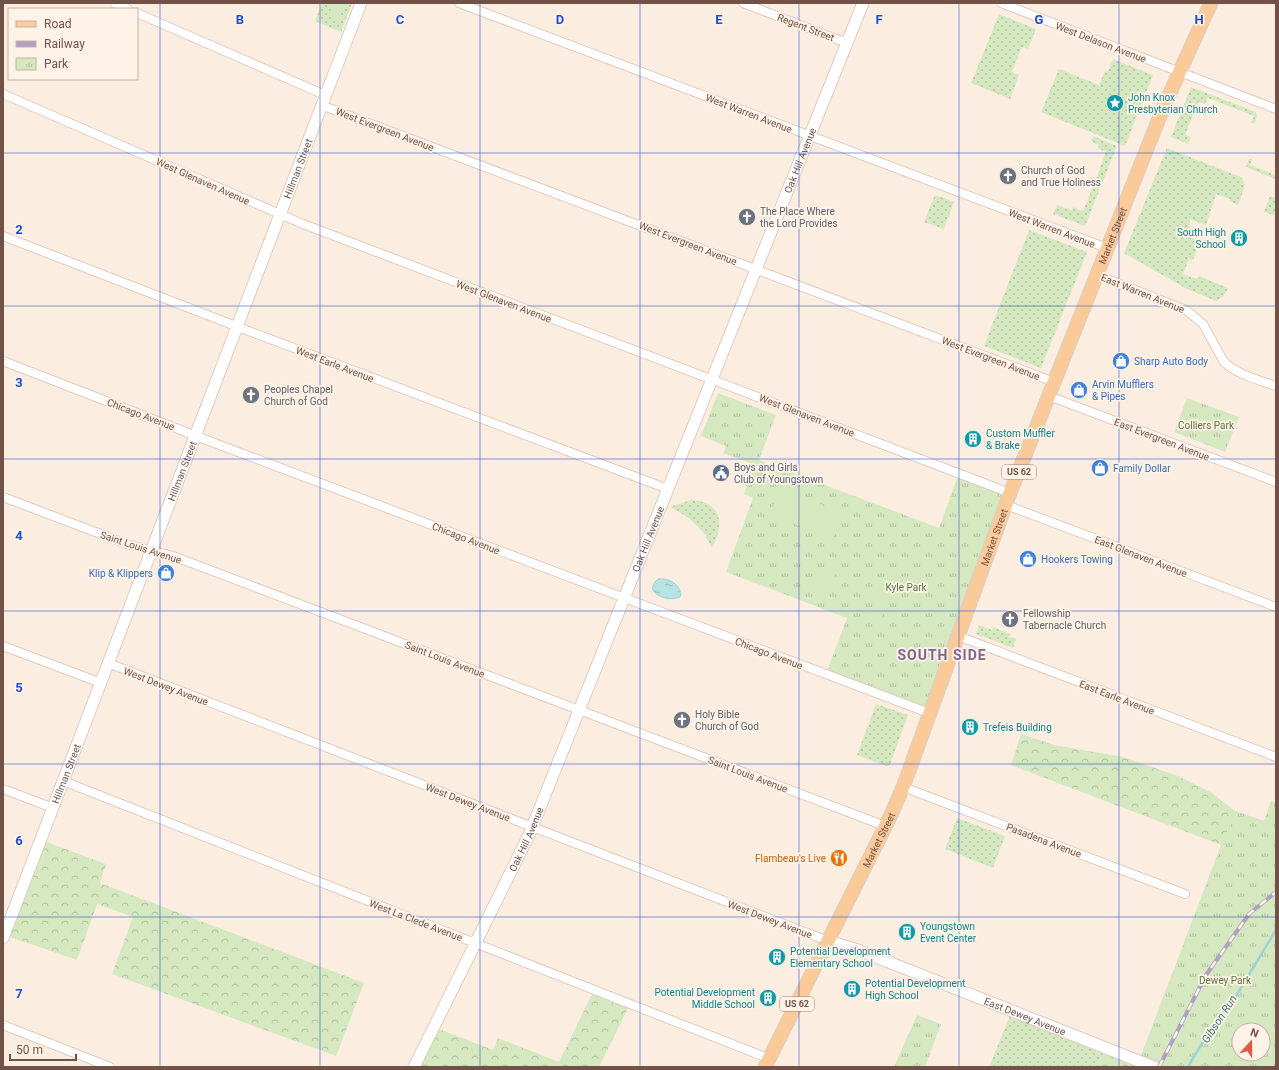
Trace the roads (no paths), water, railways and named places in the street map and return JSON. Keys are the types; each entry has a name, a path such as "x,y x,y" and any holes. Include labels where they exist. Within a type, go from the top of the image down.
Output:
{"main road":[{"name":"Market Street","path":"768,1063 903,787 1008,499 1164,106 1211,3"}],"street":[{"path":"114,3 126,8"},
{"name":"Hillman Street","path":"4,932 53,808 361,3"},
{"name":"West Warren Avenue","path":"459,3 1107,248"},
{"name":"Regent Street","path":"743,3 847,43"},
{"name":"Oak Hill Avenue","path":"414,1067 533,827 863,3"},
{"name":"West Delason Avenue","path":"1001,3 1276,109"},
{"name":"West Evergreen Avenue","path":"138,13 324,100 756,269 1054,382"},
{"name":"West Glenaven Avenue","path":"3,94 280,215 712,380 1008,499"},
{"name":"West Earle Avenue","path":"3,236 237,327 668,489"},
{"name":"East Warren Avenue","path":"1097,275 1186,310 1203,324 1224,362 1236,371 1276,386"},
{"name":"Chicago Avenue","path":"3,361 195,436 929,713"},
{"name":"East Evergreen Avenue","path":"1049,396 1276,482"},
{"name":"Saint Louis Avenue","path":"3,498 127,544 173,556 885,826"},
{"name":"East Glenaven Avenue","path":"1008,499 1276,607"},
{"name":"East Earle Avenue","path":"958,636 1276,757"},
{"path":"3,646 101,683"},
{"name":"West Dewey Avenue","path":"108,663 828,941"},
{"name":"West La Clede Avenue","path":"63,781 476,943 768,1063"},
{"name":"Pasadena Avenue","path":"903,787 1185,894"},
{"path":"3,789 53,808"},
{"name":"East Dewey Avenue","path":"828,941 896,964 1154,1067"},
{"path":"3,1025 110,1067"}],"water":[{"path":"658,579 669,580 678,586 681,593 680,597 668,599 657,594 652,588"}],"waterway":[{"name":"Gibson Run","path":"1188,1067 1201,1045 1236,996 1276,930"}],"railway":[{"path":"1159,1067 1206,975 1249,914 1276,892"}],"place":[{"name":"John Knox Presbyterian Church","path":"1115,103"},
{"name":"Church of God and True Holiness","path":"1008,176"},
{"name":"The Place Where the Lord Provides","path":"747,217"},
{"name":"South High School","path":"1239,238"},
{"name":"Sharp Auto Body","path":"1121,361"},
{"name":"Arvin Mufflers & Pipes","path":"1079,390"},
{"name":"Peoples Chapel Church of God","path":"251,395"},
{"name":"Custom Muffler & Brake","path":"973,439"},
{"name":"Family Dollar","path":"1100,468"},
{"name":"Boys and Girls Club of Youngstown","path":"721,473"},
{"name":"Hookers Towing","path":"1028,559"},
{"name":"Klip & Klippers","path":"166,573"},
{"name":"Fellowship Tabernacle Church","path":"1010,619"},
{"name":"Holy Bible Church of God","path":"682,720"},
{"name":"Trefeis Building","path":"970,727"},
{"name":"Flambeau's Live","path":"839,858"},
{"name":"Youngstown Event Center","path":"907,932"},
{"name":"Potential Development Elementary School","path":"777,957"},
{"name":"Potential Development High School","path":"852,989"},
{"name":"Potential Development Middle School","path":"768,998"}],"district":[{"name":"SOUTH SIDE","path":"942,655"}],"park label":[{"name":"Colliers Park","path":"1206,425"},
{"name":"Kyle Park","path":"906,587"},
{"name":"Dewey Park","path":"1225,980"}]}
